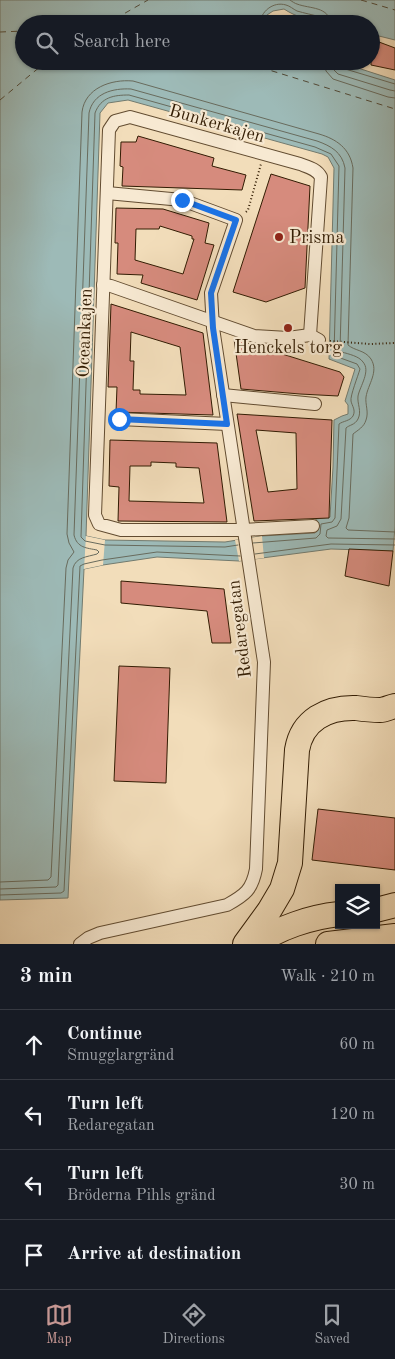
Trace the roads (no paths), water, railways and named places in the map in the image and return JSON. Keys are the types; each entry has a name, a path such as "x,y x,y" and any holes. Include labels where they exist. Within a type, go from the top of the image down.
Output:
{"highway":[{"path":"245,944 282,889 290,863 299,739 314,719 321,715 353,708 380,710 395,706"},
{"path":"380,909 395,904"},
{"path":"255,944 288,926 314,918 335,915"},
{"path":"328,944 395,936"}],"street":[{"name":"Bunkerkajen","path":"115,121 130,117 310,168 321,177 314,337 254,336 213,320"},
{"name":"Oceankajen","path":"115,121 109,130 112,193 95,515 99,524 122,530 244,534"},
{"name":"Redaregatan","path":"80,944 100,933 227,905 247,892 253,881 256,869 264,662 227,424 211,293 236,220 182,200 112,193"},
{"path":"107,285 213,320"},
{"path":"223,395 315,404"},
{"path":"119,419 227,424"},
{"path":"244,534 313,526"}],"water":[{"path":"0,0 395,0 395,40 380,36 380,15 294,15 284,9 273,11 267,15 15,15 15,70 364,70 395,80 395,527 393,551 331,549 239,561 157,557 84,569 68,898 0,900","holes":["128,100 328,157 334,168 329,359 355,369 345,401 348,405 348,414 334,420 330,517 316,519 315,533 262,536 225,542 105,540 86,536 100,113 108,103"]}],"place":[{"name":"Prisma","path":"279,237"},
{"name":"Henckels torg","path":"288,328"}]}
